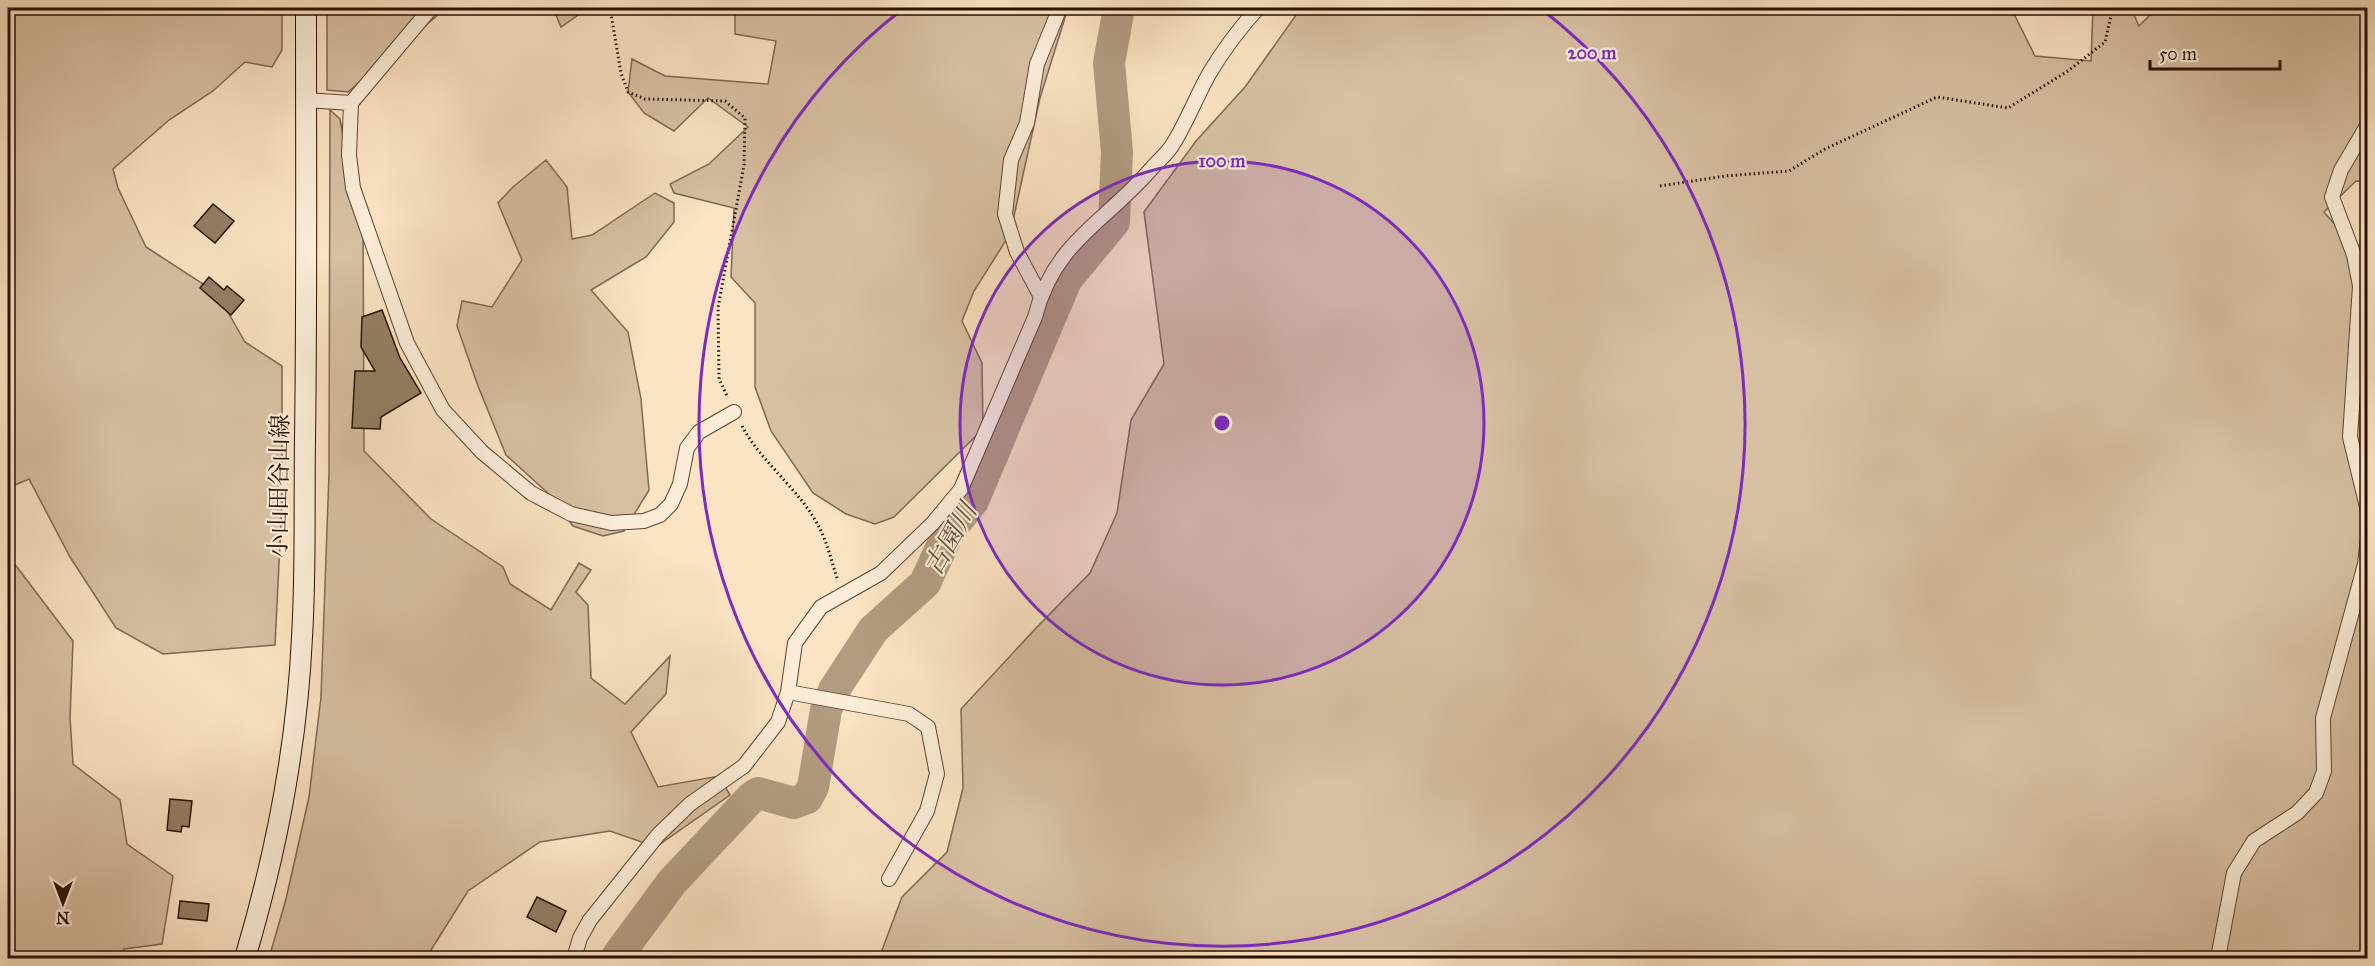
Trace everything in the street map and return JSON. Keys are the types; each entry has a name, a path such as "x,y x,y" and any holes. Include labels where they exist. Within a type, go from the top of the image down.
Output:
{"main road":[{"name":"小山田谷山線","path":"245,958 262,903 285,791 293,739 303,637 306,8"}],"street":[{"path":"431,8 351,104 349,155 353,188 407,343 443,410 482,452 531,493 571,514 611,523 644,521 660,515 671,504 680,484 687,448 699,432 734,412"},
{"path":"1041,295 1017,252 1005,214 1011,160 1027,123 1037,64 1057,15 1056,8"},
{"path":"574,958 580,938 590,920 658,835 690,804 744,766 778,722 788,692 795,643 821,607 881,573 933,523 961,489 1035,317 1041,295 1057,263 1086,230 1140,182 1173,145 1209,74 1239,29 1258,8"},
{"path":"306,100 351,104"},
{"path":"2367,124 2341,171 2332,197 2354,255 2360,286 2350,436 2367,511"},
{"path":"2218,958 2234,873 2254,841 2297,813 2316,793 2324,771 2323,718 2365,564 2367,539"},
{"path":"788,692 909,714 928,727 936,774 930,802 889,879"}],"path":[{"path":"610,8 621,73 628,92 645,99 725,101 745,118 744,165 718,308 719,379 750,441 780,475 818,525 843,594"},
{"path":"1660,186 1725,176 1789,171 1825,149 1937,97 2008,108 2068,71 2105,42 2111,16 2110,8"}],"shaded area":[{"path":"8,8 282,8 282,50 272,67 245,62 213,91 169,120 113,169 118,188 146,247 217,293 245,342 282,366 282,503 275,645 163,654 116,628 70,557 29,479 8,488"},
{"path":"327,8 446,8 348,92 327,90"},
{"path":"553,8 588,8 561,27"},
{"path":"735,8 1068,8 1040,98 1010,234 974,291 962,321 982,363 983,429 894,517 875,524 846,514 813,493 771,431 755,387 755,303 731,277 734,208 674,193 670,184 709,164 748,127 708,98 674,131 644,113 628,92 632,59 665,76 768,84 776,41 735,34"},
{"path":"1301,8 2011,8 2035,56 2091,61 2093,8 2131,8 2139,26 2157,8 2367,8 2367,182 2356,181 2324,212 2359,252 2367,290 2367,399 2353,417 2367,415 2367,958 879,958 902,897 947,852 963,788 961,709 1090,573 1117,513 1131,420 1164,364 1144,212 1196,141 1245,87"},
{"path":"330,110 340,119 350,175 363,209 364,451 431,519 503,567 510,584 551,610 579,563 591,570 576,592 588,605 591,678 625,704 670,656 666,694 631,732 658,787 719,776 730,795 656,847 610,831 540,842 468,891 426,958 269,958 286,899 309,797 321,697 329,473"},
{"path":"546,160 567,187 572,239 592,235 655,193 674,203 674,222 646,257 591,290 628,332 641,399 649,490 624,531 603,536 573,526 551,496 506,455 457,326 462,301 492,307 522,260 498,203 513,187"},
{"path":"8,558 73,641 70,718 73,764 120,800 127,844 173,876 162,944 124,949 117,958 8,958"}],"building":[{"path":"213,204 234,221 215,243 194,226"},
{"path":"209,277 224,290 227,286 244,300 231,315 200,288"},
{"path":"382,310 400,358 421,393 381,417 380,429 352,428 355,371 375,371 361,347 362,317"},
{"path":"170,799 192,801 189,827 182,826 181,832 167,830"},
{"path":"537,897 566,911 556,932 527,917"},
{"path":"180,901 209,904 207,921 178,918"}],"waterway":[{"name":"古園川","path":"616,958 672,882 752,797 758,793 794,803 807,798 813,787 826,710 834,690 873,630 925,583 949,531 973,501 1066,280 1114,222 1117,152 1109,63 1119,8"}]}
